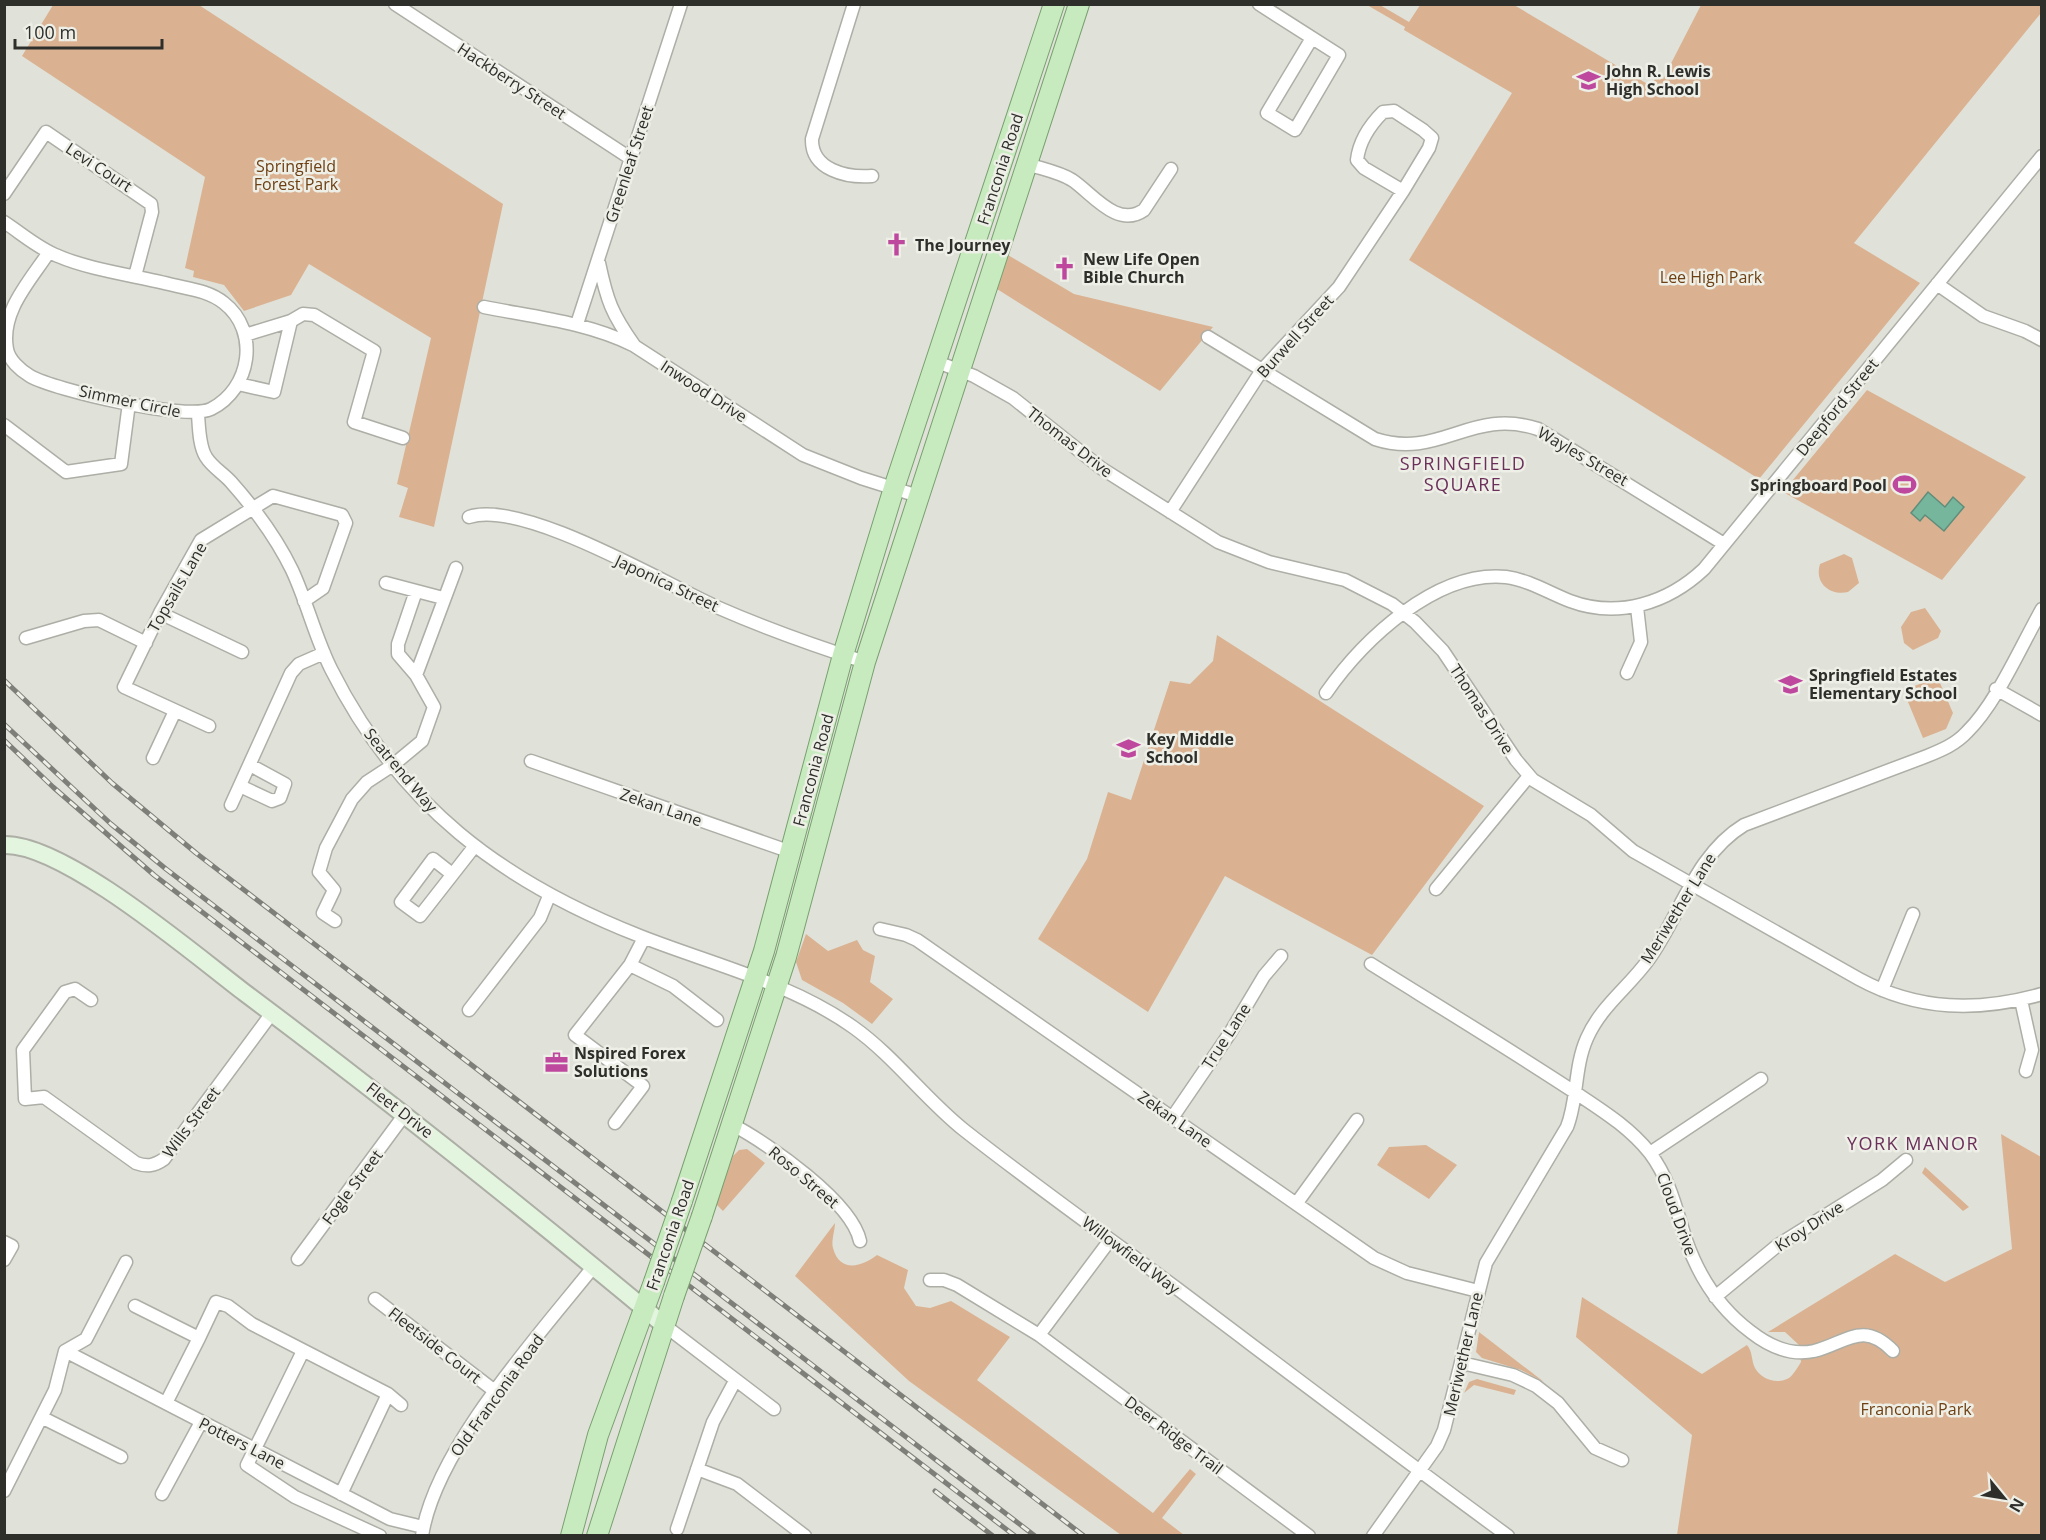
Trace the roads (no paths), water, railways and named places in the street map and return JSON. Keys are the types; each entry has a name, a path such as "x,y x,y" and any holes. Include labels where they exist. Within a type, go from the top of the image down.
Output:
{"main road":[{"name":"Franconia Road","path":"572,1536 598,1435 645,1309 755,979 843,655 894,488 1054,4"},
{"name":"Franconia Road","path":"597,1536 664,1325 733,1125 777,987 865,662 1079,4"},
{"path":"989,203 1011,216"}],"street":[{"name":"Hackberry Street","path":"395,4 630,158"},
{"name":"Greenleaf Street","path":"577,324 681,4"},
{"path":"854,4 812,139 812,150 821,163 850,177 872,176"},
{"path":"1259,4 1340,55 1294,130 1267,113 1312,38"},
{"name":"Burwell Street","path":"1170,512 1262,370 1339,287 1403,191 1429,148 1432,138 1423,130 1394,111 1383,112 1374,120 1358,149 1357,160 1364,168 1403,191"},
{"name":"Levi Court","path":"4,194 46,132 152,204 152,212 135,276"},
{"path":"1027,164 1069,178 1110,211 1127,214 1138,214 1144,210 1171,169"},
{"name":"Deepford Street","path":"1326,693 1362,647 1404,613 1456,584 1490,576 1523,580 1570,601 1591,607 1637,607 1684,586 1704,569 1937,284 2039,164"},
{"path":"4,222 59,257 211,295 232,311 245,335 246,366 238,384 274,392 291,321"},
{"name":"Simmer Circle","path":"49,252 9,314 5,331 6,352 20,369 39,380 172,413 198,414 219,404 238,384"},
{"path":"599,262 606,300 616,321 635,346"},
{"path":"1937,284 1983,316 2025,330 2042,340"},
{"name":"Inwood Drive","path":"484,307 577,324 612,335 635,346 803,455 918,496"},
{"path":"245,335 291,321 303,314 314,315 374,351 354,422 403,438"},
{"name":"Wayles Street","path":"1208,337 1375,439 1390,444 1424,444 1492,423 1515,423 1538,429 1724,544"},
{"name":"Thomas Drive","path":"937,362 960,370 1013,398 1101,468 1235,550 1269,562 1345,580 1372,592 1404,613 1443,651 1528,776 1591,815 1633,851 1692,885 1882,990 1917,1002 1950,1006 1990,1005 2042,994"},
{"path":"4,425 66,472 121,464 129,403"},
{"name":"Seatrend Way","path":"198,414 202,448 207,460 226,477 255,510 280,548 324,653 353,710 393,765 434,811 474,847 549,896 644,938 755,979"},
{"name":"Topsails Lane","path":"175,711 124,687 160,613 201,540 255,510 273,496 342,515 346,523 323,588 304,601"},
{"name":"Japonica Street","path":"469,517 480,513 495,514 548,528 771,630 865,662"},
{"path":"416,675 456,568"},
{"path":"386,583 443,598"},
{"path":"335,921 323,913 334,891 319,873 326,848 352,799 367,782 393,765 422,741 434,707 416,675 398,654 398,644 416,591"},
{"path":"1627,673 1641,642 1637,607"},
{"name":"Meriwether Lane","path":"1373,1536 1437,1446 1444,1430 1478,1292 1492,1248 1563,1135 1573,1111 1583,1050 1594,1024 1607,1004 1648,960 1716,847 1744,825 1953,744 1976,723 2042,609"},
{"path":"160,613 242,652"},
{"path":"26,638 84,621 99,620 146,643"},
{"path":"231,805 291,673 299,664 324,653"},
{"path":"1996,690 2042,715"},
{"path":"153,758 175,711 209,726"},
{"name":"Zekan Lane","path":"531,761 791,852"},
{"path":"240,786 272,801 280,798 285,788 282,781 250,765"},
{"path":"1436,889 1528,776"},
{"name":"Fleet Drive","path":"4,845 19,846 52,858 107,889 405,1114 664,1325 774,1409"},
{"path":"452,874 433,859 401,902 420,916 474,847"},
{"path":"469,1010 540,918 549,896"},
{"path":"1882,990 1913,914"},
{"name":"Zekan Lane","path":"880,929 917,940 1387,1266 1478,1292"},
{"path":"615,1123 643,1086 575,1035 630,965 644,938"},
{"name":"True Lane","path":"1172,1118 1230,1033 1264,976 1281,956"},
{"name":"Cloud Drive","path":"1371,964 1620,1122 1650,1153 1669,1185 1692,1257 1716,1297 1749,1331 1780,1349 1799,1352 1816,1350 1842,1339 1864,1335 1884,1342 1893,1351"},
{"path":"630,965 673,986 717,1020"},
{"name":"Willowfield Way","path":"755,979 811,1002 857,1030 963,1130 1508,1536"},
{"name":"Wills Street","path":"91,1000 75,989 65,993 23,1050 25,1099 44,1097 136,1163 150,1166 164,1159 272,1013"},
{"path":"2021,1000 2032,1050 2026,1071"},
{"path":"1650,1153 1761,1079"},
{"name":"Fogle Street","path":"298,1259 405,1114"},
{"path":"1296,1204 1357,1120"},
{"name":"Roso Street","path":"733,1125 782,1156 848,1215 857,1229 860,1241"},
{"name":"Kroy Drive","path":"1716,1297 1778,1245 1882,1180 1906,1160"},
{"path":"1039,1335 1110,1240"},
{"path":"4,1242 12,1246 4,1260"},
{"path":"4,1491 43,1418 56,1385 64,1351 86,1339 126,1262"},
{"name":"Old Franconia Road","path":"422,1531 442,1475 473,1424 594,1266"},
{"name":"Deer Ridge Trail","path":"930,1280 944,1280 957,1285 1039,1335 1309,1536"},
{"name":"Fleetside Court","path":"375,1299 496,1392"},
{"path":"166,1404 216,1302 228,1306 252,1324 303,1352 388,1394 401,1405"},
{"path":"135,1306 199,1338"},
{"name":"Potters Lane","path":"64,1351 341,1494 399,1523 422,1531"},
{"path":"303,1352 247,1462 249,1468 295,1497 356,1522 380,1536"},
{"path":"1461,1363 1513,1375 1536,1386 1558,1403 1595,1448 1622,1460"},
{"path":"677,1529 718,1408 735,1381"},
{"path":"341,1494 388,1394"},
{"path":"43,1418 121,1457"},
{"path":"162,1494 201,1422"},
{"path":"697,1469 737,1484 805,1536"}],"railway":[{"path":"4,680 112,783 196,853 1084,1536"},
{"path":"4,724 111,824 166,869 1035,1536"},
{"path":"4,740 53,787 154,875 1015,1536"},
{"path":"935,1491 993,1536"}],"place":[{"name":"John R. Lewis High School","path":"1588,80"},
{"name":"The Journey","path":"897,245"},
{"name":"New Life Open Bible Church","path":"1065,268"},
{"name":"Springboard Pool","path":"1905,485"},
{"name":"Springfield Estates Elementary School","path":"1791,684"},
{"name":"Key Middle School","path":"1128,748"},
{"name":"Nspired Forex Solutions","path":"556,1062"}],"district":[{"name":"SPRINGFIELD SQUARE","path":"1463,473"},
{"name":"YORK MANOR","path":"1913,1143"}],"park label":[{"name":"Springfield Forest Park","path":"296,175"},
{"name":"Lee High Park","path":"1711,277"},
{"name":"Franconia Park","path":"1916,1409"}]}
